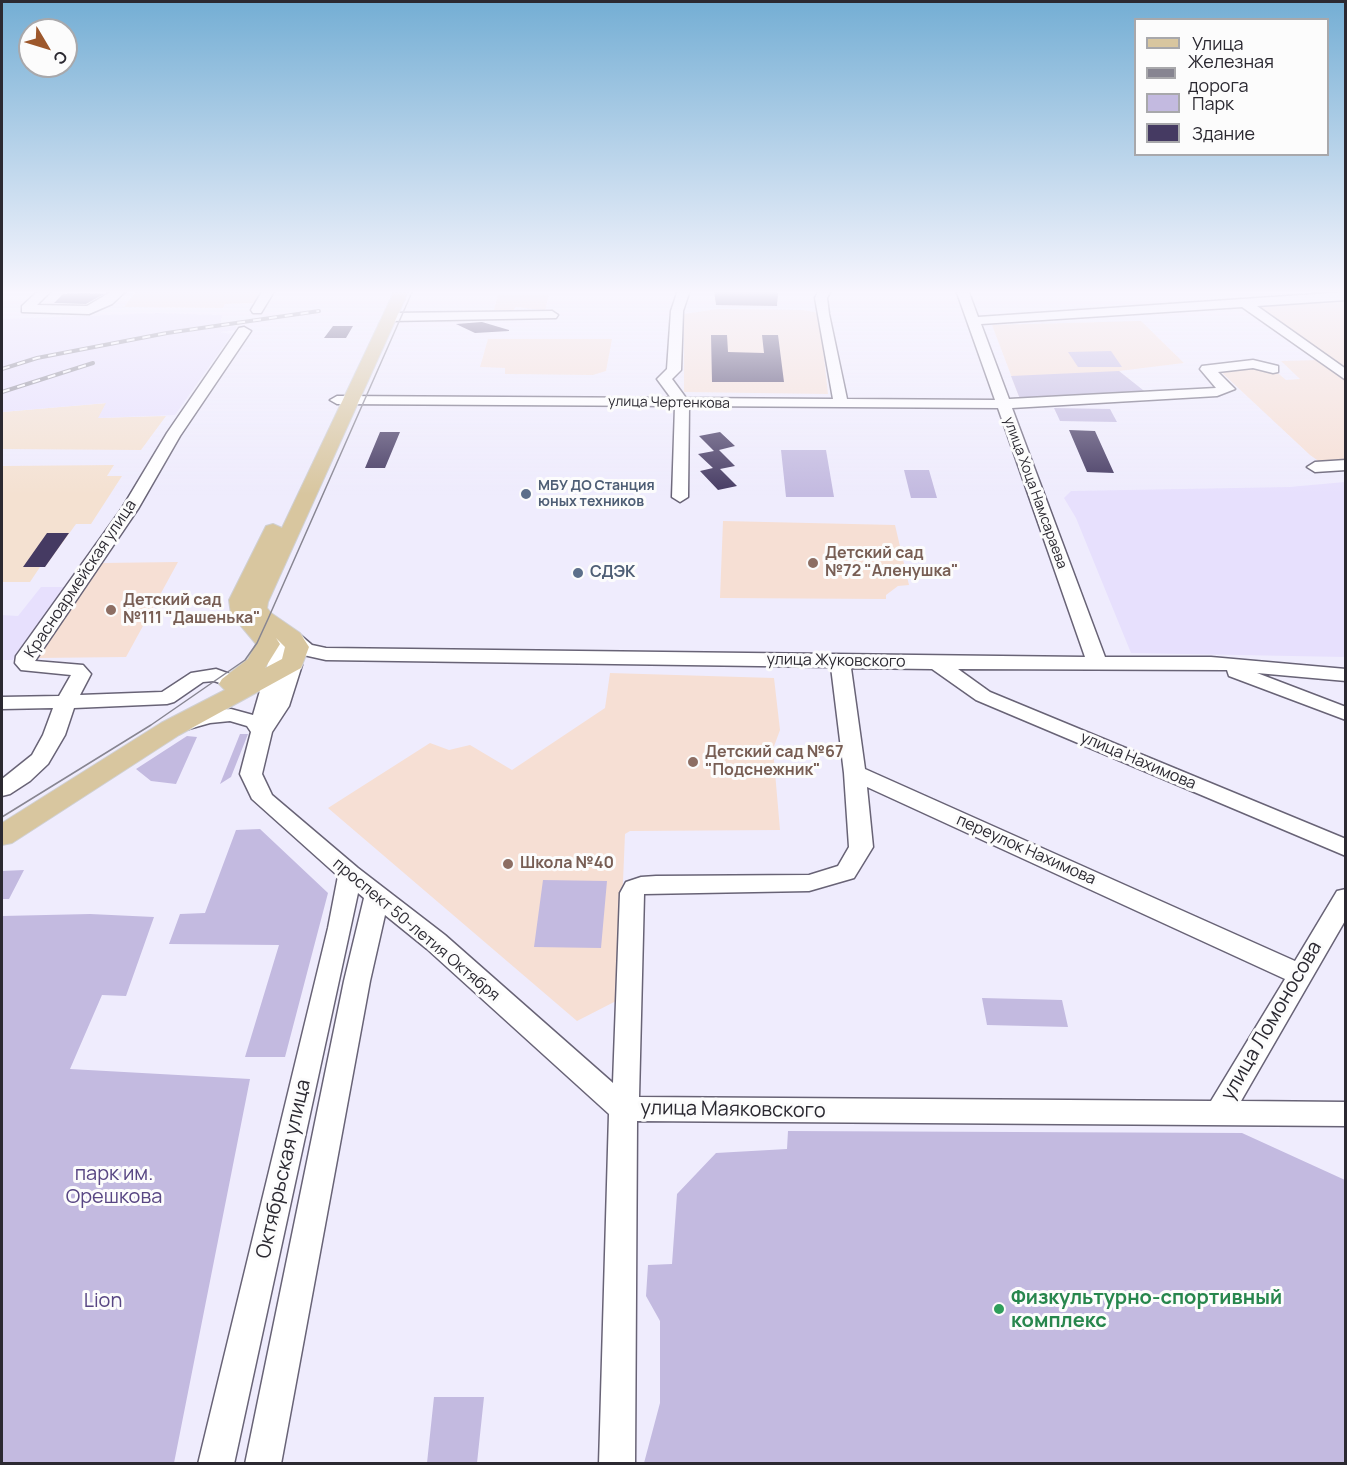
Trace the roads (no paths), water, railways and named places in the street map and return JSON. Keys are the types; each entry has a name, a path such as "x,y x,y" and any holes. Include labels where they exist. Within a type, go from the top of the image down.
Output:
{"main road":[{"path":"170,729 283,668 297,647 292,639 263,618 256,609 257,602 361,358"},
{"path":"2,836 170,729 257,663 266,649 267,638 249,624 242,614 240,600 247,582 368,358"}],"street":[{"name":"Красноармейская улица","path":"66,702 81,674 76,669 27,666 26,656 130,509 172,436 225,358"},
{"path":"675,358 674,370 664,379 682,402 680,496"},
{"path":"832,358 841,405"},
{"name":"улица Хоца Намсараева","path":"987,358 1097,662"},
{"path":"1321,358 1346,376"},
{"name":"улица Чертенкова","path":"345,400 841,405 1002,404 1217,393 1228,389 1207,369 1253,364 1273,369"},
{"path":"1315,467 1346,465"},
{"name":"проспект 50-летия Октября","path":"262,633 279,644 282,649 283,668 264,705 261,732 250,774 263,800 350,874 436,942 623,1109"},
{"path":"292,639 306,650 326,654"},
{"path":"283,668 326,654"},
{"name":"улица Жуковского","path":"326,654 937,663 1210,663 1346,675"},
{"path":"840,661 855,773"},
{"name":"улица Нахимова","path":"937,663 983,696 1346,848"},
{"path":"1210,663 1346,714"},
{"path":"2,703 167,698 198,677 216,675 234,682"},
{"path":"2,789 22,776 40,759 54,735 66,702"},
{"path":"170,729 208,717 231,715 255,722 261,732"},
{"name":"переулок Нахимова","path":"855,773 1299,974"},
{"name":"улица Маяковского","path":"855,773 861,847 846,872 809,883 656,884 635,888 632,893 627,1079 623,1109 1218,1115 1346,1114"},
{"name":"Октябрьская улица","path":"263,1464 330,1122 350,874"},
{"name":"Октябрьская улица","path":"216,1464 296,1122 343,981 377,896"},
{"name":"улица Ломоносова","path":"1218,1115 1346,897"},
{"path":"617,1464 623,1109"},
{"path":"296,1122 330,1122"}],"tram line":[{"path":"2,817 151,725 245,660 257,643 268,619 383,358"}],"railway":[{"path":"2,369 36,358"},
{"path":"2,392 93,363"}],"place":[{"name":"МБУ ДО Станция юных техников","path":"526,494"},
{"name":"Детский сад №72 \"Аленушка\"","path":"813,563"},
{"name":"СДЭК","path":"578,573"},
{"name":"Детский сад №111 \"Дашенька\"","path":"111,610"},
{"name":"Детский сад №67 \"Подснежник\"","path":"693,762"},
{"name":"Школа №40","path":"508,864"},
{"name":"Физкультурно-спортивный комплекс","path":"999,1309"}],"park label":[{"name":"парк им. Орешкова","path":"114,1186"},
{"name":"Lion","path":"103,1301"}]}
